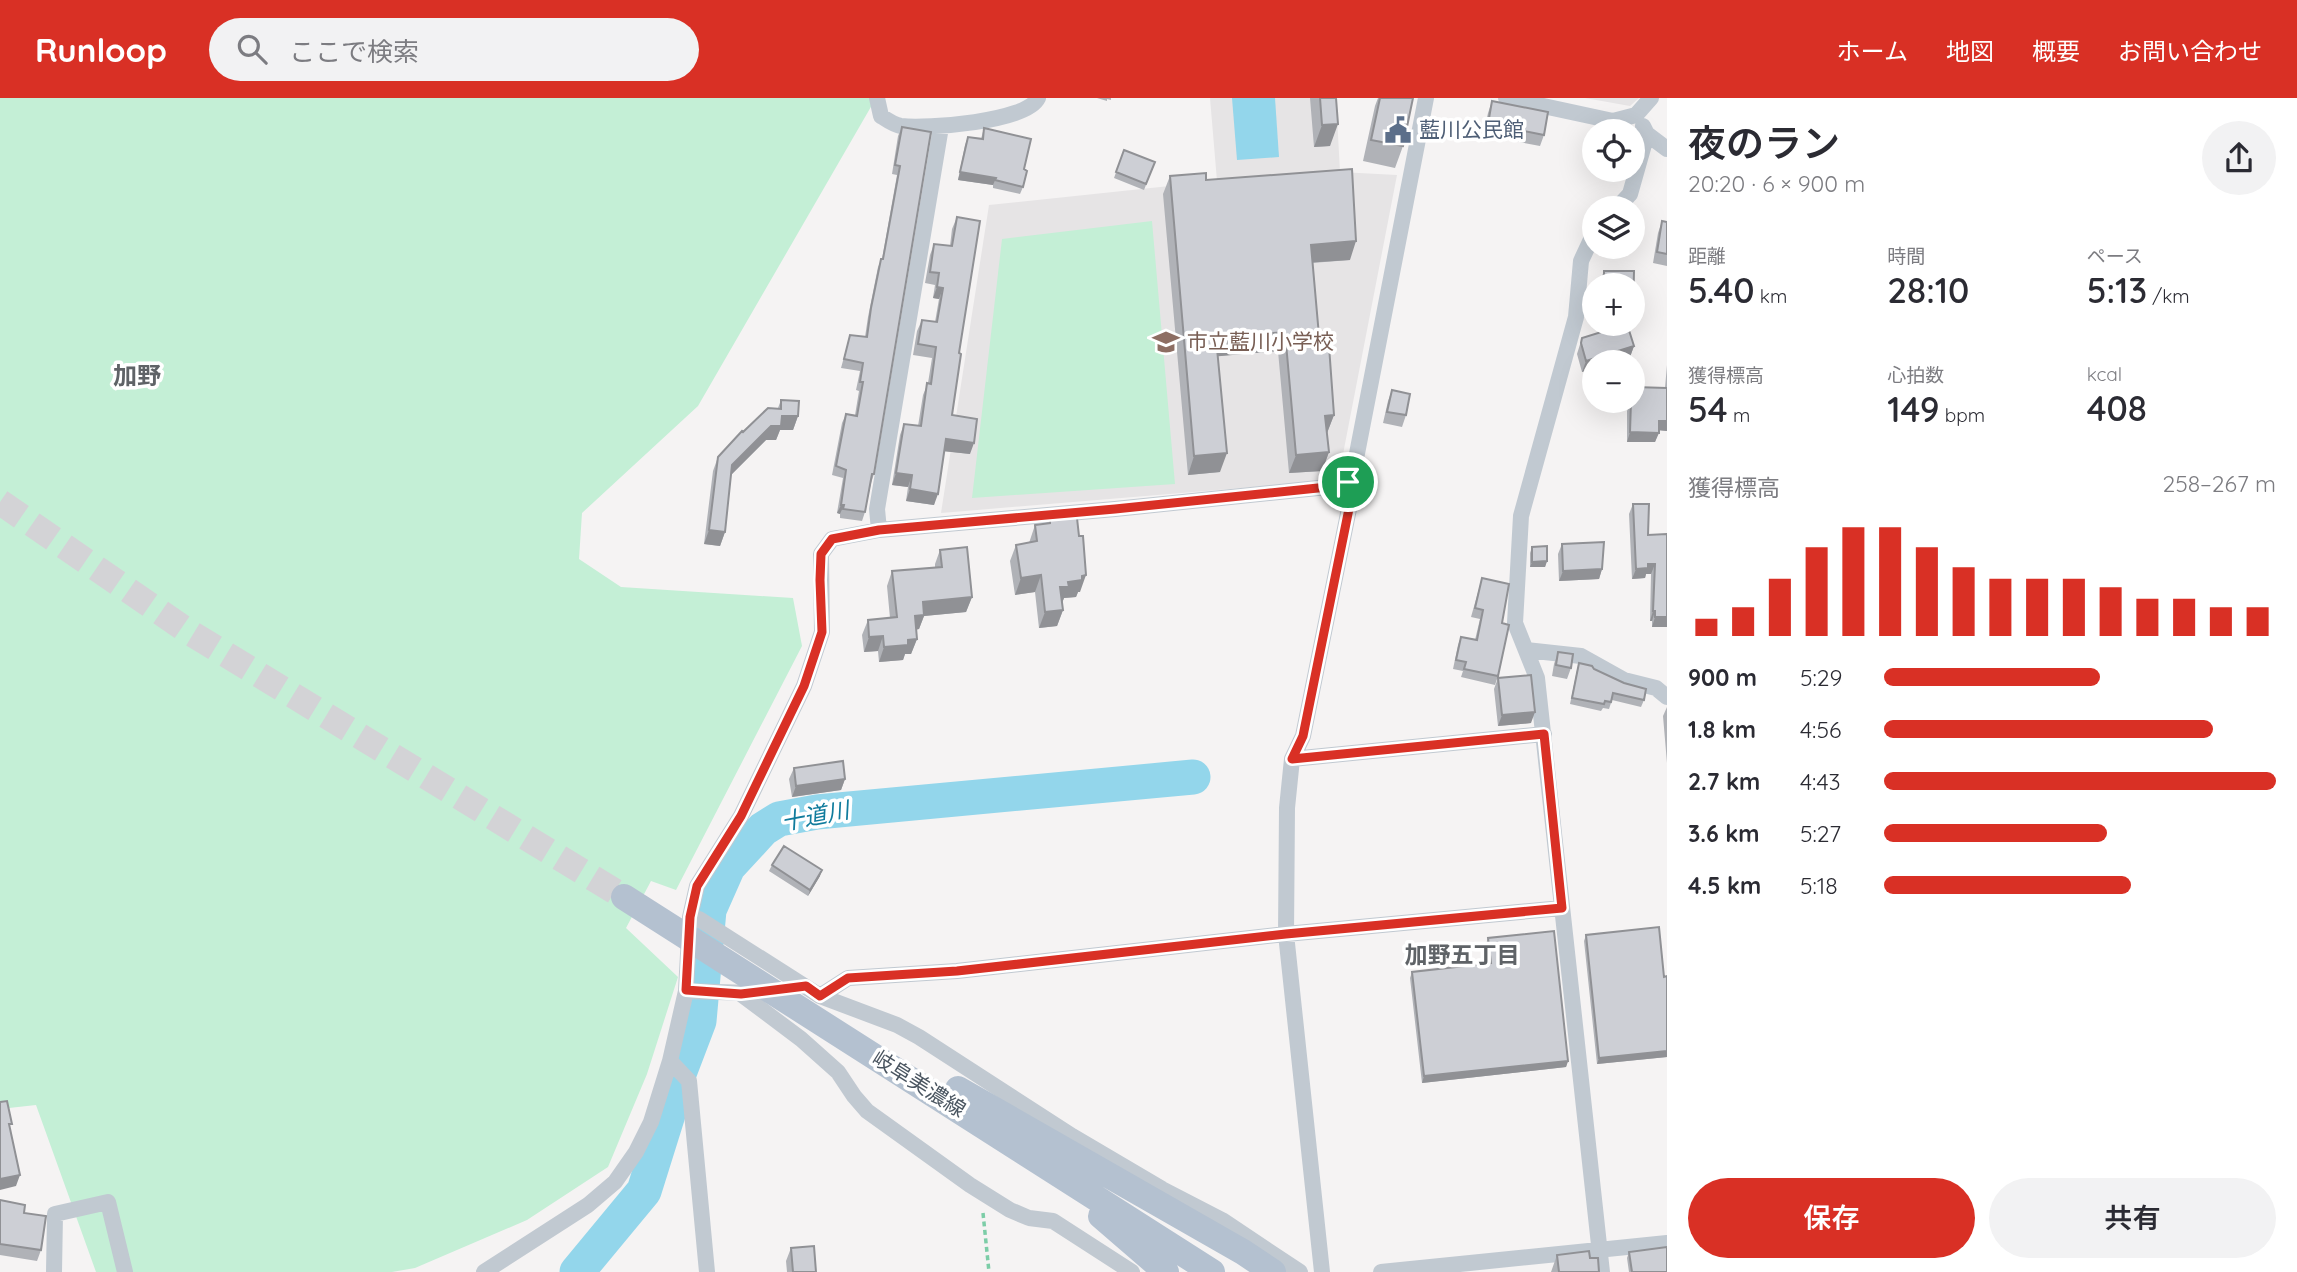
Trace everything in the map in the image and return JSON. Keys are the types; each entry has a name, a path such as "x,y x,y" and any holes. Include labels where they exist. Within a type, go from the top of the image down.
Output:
{"main road":[{"name":"岐阜美濃線","path":"630,901 1212,1272"},
{"path":"825,1025 918,1066 1243,1252 1273,1272"},
{"path":"1019,1147 1166,1272"}],"street":[{"path":"877,98 881,116 897,126 941,127 1010,115 1036,103 1038,98"},
{"path":"484,1272 588,1205 615,1182 636,1152 651,1122 676,1067 696,991 690,917 697,886 741,816 804,686 822,632 821,554 832,539 879,530 1157,505 1337,486 1348,482 1354,469 1426,98"},
{"path":"1506,98 1613,121 1636,115 1651,98"},
{"path":"1636,115 1647,134 1667,149"},
{"path":"879,530 877,509 941,127"},
{"path":"1628,196 1647,134"},
{"path":"1582,258 1576,317 1521,516 1516,623 1537,677 1602,1272"},
{"path":"1322,1272 1286,934 1287,808 1292,759 1303,736 1353,489 1348,482"},
{"path":"1526,650 1581,656 1624,680 1656,688 1667,697"},
{"path":"1292,759 1544,734"},
{"path":"820,996 848,978 957,971 1286,934 1562,908"},
{"path":"690,917 699,919 820,996 897,1025 919,1037 1072,1136 1162,1189 1222,1220 1300,1272"},
{"path":"696,991 741,994 806,986"},
{"path":"741,994 801,1039 838,1072 867,1111 1010,1210 1029,1218 1053,1221 1132,1272"},
{"path":"676,1067 689,1081 707,1272"},
{"path":"54,1272 54,1214 108,1202 125,1272"},
{"path":"1381,1272 1667,1243"}],"path":[{"path":"983,1193 989,1272"}],"shaded area":[{"name":"市立藍川小学校","path":"1210,98 1336,98 1340,172 1397,175 1338,480 941,513 989,205 1217,181"},
{"path":"1585,98 1639,98 1630,106"}],"green space":[{"path":"0,98 870,98 872,105 698,406 582,513 579,559 621,587 793,598 802,646 676,890 651,881 626,928 678,977 647,1074 608,1167 527,1220 415,1268 392,1272 96,1272 36,1105 0,1109"},
{"path":"1152,221 1175,484 972,498 1002,239"}],"water":[{"path":"1232,98 1275,98 1279,157 1237,160"}],"building":[{"path":"1320,98 1336,98 1338,124 1322,125"},
{"path":"1380,98 1413,98 1403,146 1371,140"},
{"path":"1492,101 1548,112 1544,135 1488,124"},
{"path":"902,127 931,132 874,474 865,512 843,509 844,505 841,505 846,470 836,466 846,414 857,416 863,382 860,382 863,363 844,359 850,335 867,337 900,166 895,165"},
{"path":"984,128 1031,139 1023,187 995,180 996,178 960,172 968,137 983,139"},
{"path":"1124,150 1155,162 1146,184 1116,172"},
{"path":"1352,169 1356,241 1311,245 1320,347 1329,346 1334,415 1325,416 1329,452 1296,455 1285,332 1216,338 1227,453 1194,456 1170,176 1206,173 1206,180"},
{"path":"957,217 980,221 952,415 977,419 974,443 946,439 938,494 910,489 912,475 896,473 904,424 921,426 927,383 931,384 936,347 918,344 922,320 937,322 943,288 937,287 939,273 930,272 934,244 952,246"},
{"path":"1662,221 1667,222 1667,254 1657,252"},
{"path":"1604,271 1634,271 1634,273"},
{"path":"1631,336 1634,346 1621,350 1583,350 1582,338"},
{"path":"1645,387 1667,388 1667,421 1659,421 1659,433 1630,432 1631,413 1645,413"},
{"path":"1392,390 1410,394 1406,415 1387,412"},
{"path":"781,400 799,401 798,416 782,416 781,426 771,426 732,465 725,532 709,530 718,457 768,408 781,409"},
{"path":"1633,504 1649,504 1648,535 1667,534 1667,617 1655,617 1653,611 1655,564 1636,569"},
{"path":"1076,509 1079,536 1083,536 1086,575 1082,576 1082,580 1068,582 1069,587 1060,587 1063,610 1045,612 1041,575 1021,578 1016,545 1037,541 1035,525 1050,523 1050,519 1059,518 1059,511"},
{"path":"1604,542 1602,569 1563,571 1562,544"},
{"path":"1547,546 1547,561 1532,562 1532,547"},
{"path":"967,547 972,597 923,602 924,615 915,616 917,639 908,640 908,645 884,647 883,636 869,637 868,620 897,617 892,571 942,567 940,550"},
{"path":"1482,578 1509,584 1502,623 1509,625 1498,676 1464,669 1466,662 1456,660 1461,637 1477,640 1483,610 1475,608"},
{"path":"1558,652 1573,654 1571,668 1556,665"},
{"path":"1579,663 1592,666 1624,683 1646,689 1644,700 1613,693 1611,702 1605,701 1604,704 1572,698"},
{"path":"1531,675 1535,712 1502,715 1498,678"},
{"path":"843,761 845,779 796,786 794,768"},
{"path":"784,846 822,870 810,890 772,865"},
{"path":"1659,927 1664,977 1667,976 1667,1051 1599,1058 1586,935"},
{"path":"1554,931 1568,1061 1424,1076 1412,972 1491,963 1488,938"},
{"path":"7,1101 20,1175 0,1179 0,1102"},
{"path":"0,1200 25,1205 24,1213 46,1216 41,1250 0,1244"},
{"path":"814,1246 816,1272 793,1272 791,1248"},
{"path":"1667,1247 1667,1272 1632,1272 1629,1252"},
{"path":"1589,1251 1590,1258 1598,1258 1599,1272 1559,1272 1557,1255"}],"waterway":[{"name":"十道川","path":"577,1272 644,1191 675,1092 675,1084 699,1021 709,910 728,867 763,829 779,819 817,812 1193,777"}],"tunnel":[{"path":"0,502 189,632 624,897"}],"place":[{"name":"藍川公民館","path":"1398,130"},
{"name":"市立藍川小学校","path":"1166,342"}],"district":[{"name":"加野","path":"137,376"},
{"name":"加野五丁目","path":"1462,955"}],"route":[{"path":"1348,482 1353,489 1303,736 1292,759 1544,734 1562,908 1286,934 957,971 848,978 820,996 806,986 741,994 686,990 690,917 697,886 741,816 804,686 822,632 821,554 832,539 879,530 1189,502 1337,486 1348,482"}]}
